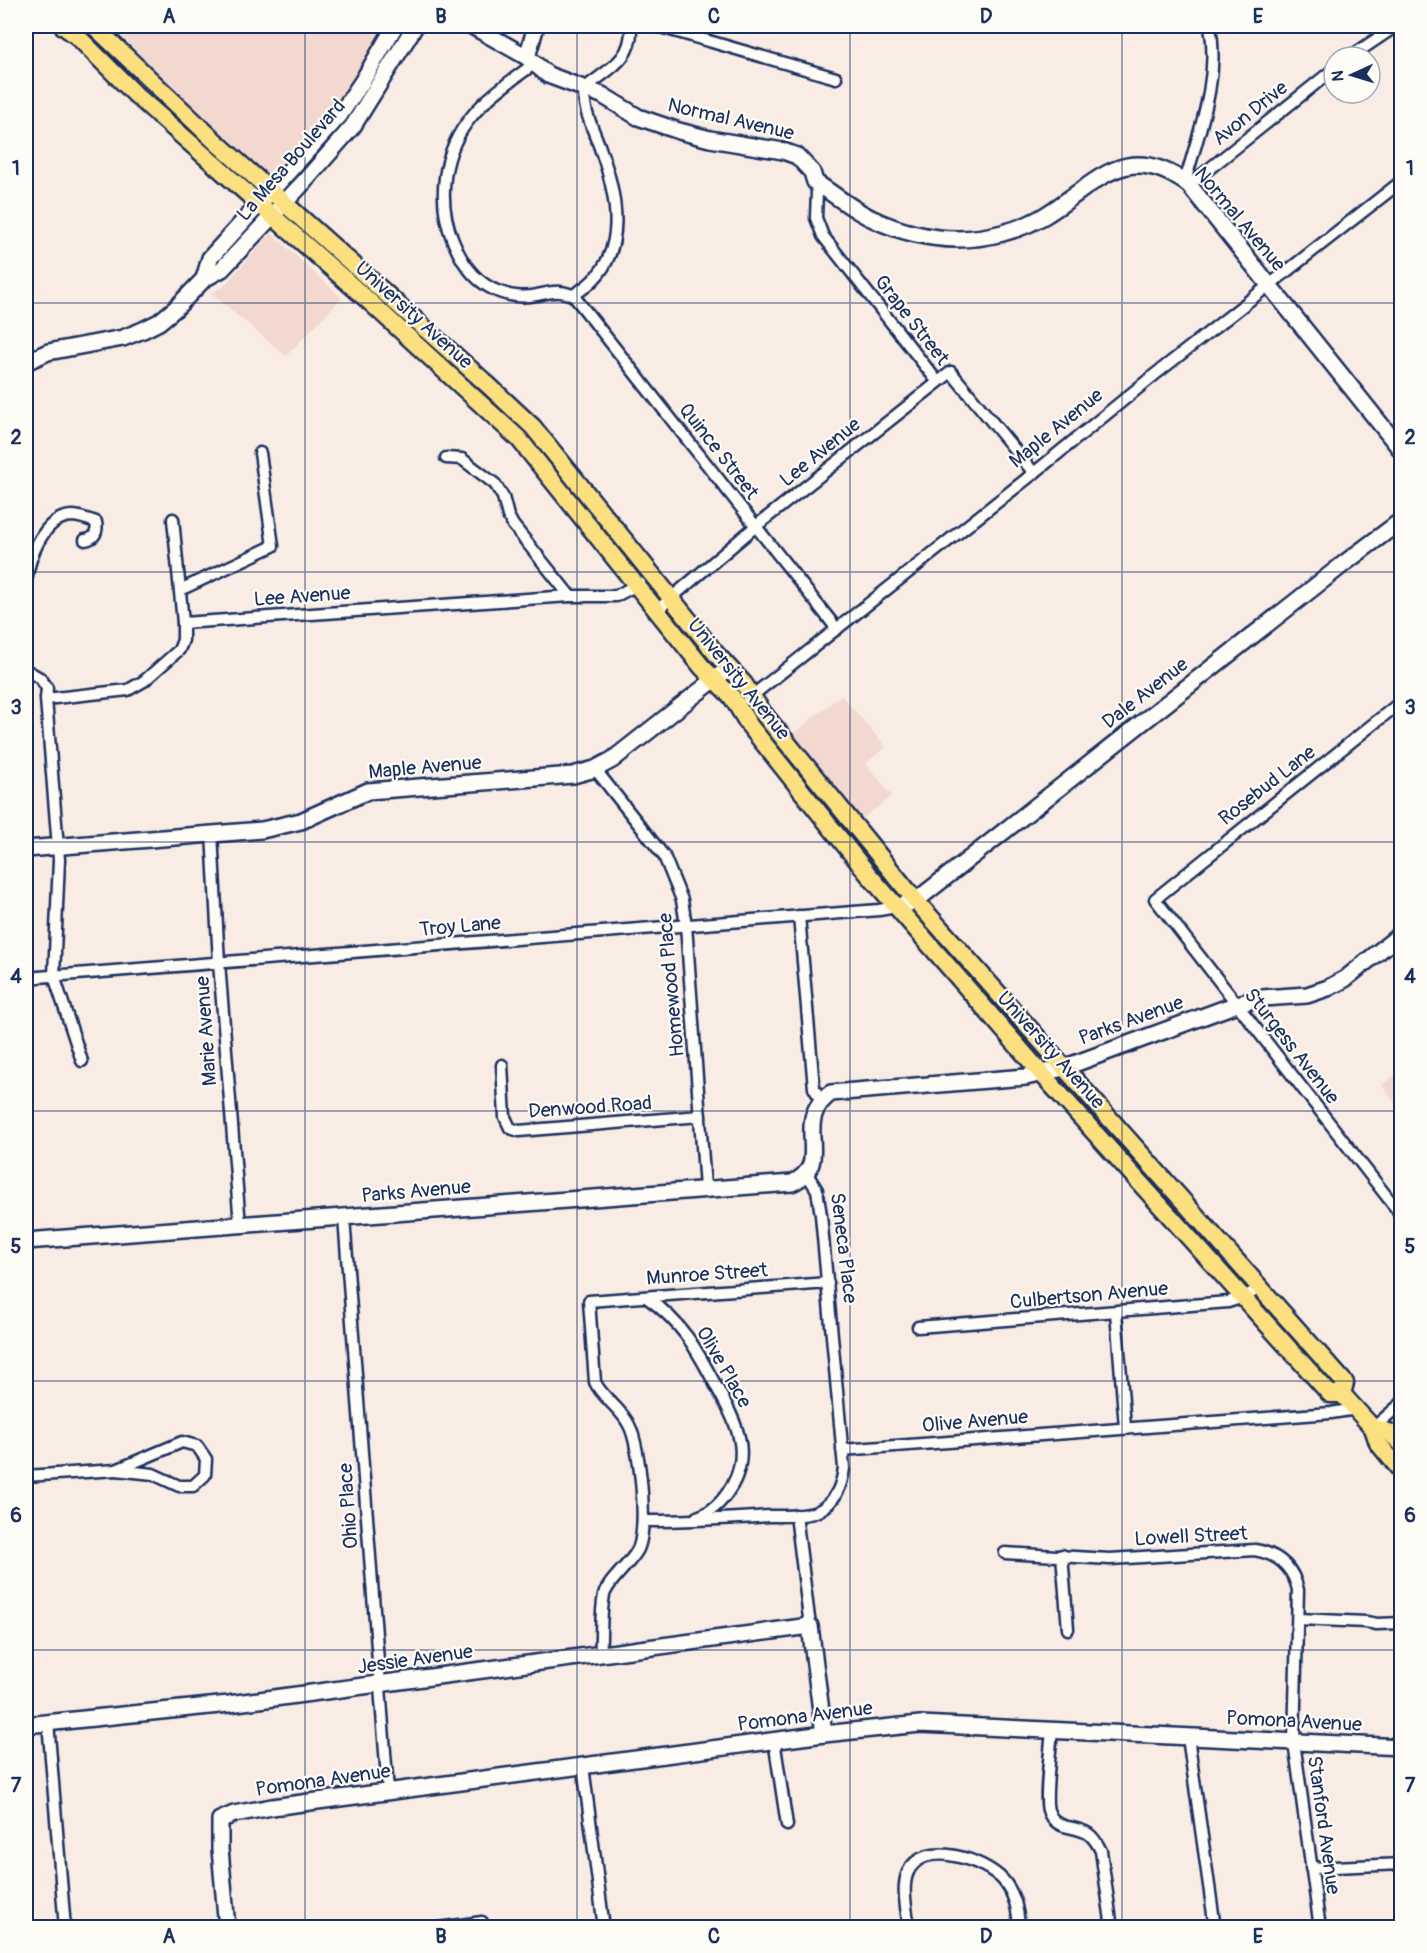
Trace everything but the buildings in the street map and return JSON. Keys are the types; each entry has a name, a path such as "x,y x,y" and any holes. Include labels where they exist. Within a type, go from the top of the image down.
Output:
{"main road":[{"name":"University Avenue","path":"63,26 136,95 371,303 519,439 714,680 732,697 783,768 896,907 1330,1394 1342,1394 1373,1428 1378,1443 1401,1472"},
{"name":"University Avenue","path":"94,26 149,80 533,427 671,599 753,696 763,713 916,901 1345,1383 1342,1394"},
{"name":"University Avenue","path":"1373,1428 1389,1432 1401,1444"}],"street":[{"name":"La Mesa Boulevard","path":"204,279 210,258 339,116 395,26"},
{"name":"La Mesa Boulevard","path":"26,362 48,352 123,338 143,330 159,322 204,279 222,269 353,126 415,26"},
{"name":"Normal Avenue","path":"472,26 531,60 548,75 602,94 638,117 710,139 783,151 797,156 812,172 815,182 872,219 922,235 957,239 1005,232 1043,217 1105,173 1124,166 1145,164 1172,173 1187,183 1401,451"},
{"path":"536,26 531,60 480,107 458,136 445,172 443,197 450,235 462,258 477,279 491,288 516,296 536,296 560,292 573,295 591,284 603,269 611,252 616,235 616,217 602,152 583,105 584,89 597,77 610,71 620,60 629,42 631,26"},
{"path":"657,26 836,78"},
{"path":"956,26 990,26"},
{"path":"1187,183 1210,90 1213,66 1210,26"},
{"path":"1368,45 1396,26"},
{"name":"Avon Drive","path":"1187,183 1322,78"},
{"name":"Maple Avenue","path":"738,708 1034,473 1137,388 1401,181"},
{"name":"Grape Street","path":"815,182 816,218 823,236 938,381 951,372 1034,473"},
{"name":"Quince Street","path":"573,295 837,629"},
{"name":"Lee Avenue","path":"657,610 756,526 938,381"},
{"path":"180,590 273,546 260,453"},
{"path":"446,458 462,459 495,484 503,497 513,525 570,596"},
{"path":"26,582 27,569 42,536 51,524 61,518 74,516 96,522 97,528 94,535 86,540"},
{"path":"46,699 128,690 144,681 180,650 183,640 183,623 173,519"},
{"name":"Dale Avenue","path":"916,901 1401,520"},
{"name":"Lee Avenue","path":"183,623 570,596 616,596 637,585 651,574"},
{"name":"Maple Avenue","path":"26,849 279,827 301,821 368,791 555,777 595,769 612,760 729,668"},
{"path":"26,670 40,678 47,688 58,845 54,976 82,1061"},
{"name":"Rosebud Lane","path":"1155,899 1401,701"},
{"name":"Homewood Place","path":"595,769 664,855 682,900 686,925 705,1188"},
{"name":"Marie Avenue","path":"212,833 219,963 240,1225"},
{"name":"Sturgess Avenue","path":"1155,899 1401,1216"},
{"path":"896,907 916,901"},
{"name":"Troy Lane","path":"26,978 896,907"},
{"path":"799,916 814,1088 821,1100"},
{"name":"Parks Avenue","path":"821,1100 831,1093 1007,1080 1063,1068 1237,1004 1263,998 1307,995 1328,988 1345,979 1401,933"},
{"name":"Denwood Road","path":"502,1065 505,1117 510,1128 519,1131 700,1116"},
{"name":"Seneca Place","path":"821,1100 813,1115 811,1126 813,1161 807,1174 817,1190 828,1283 842,1450"},
{"name":"Parks Avenue","path":"26,1241 792,1183 807,1174"},
{"name":"Ohio Place","path":"344,1218 388,1791"},
{"name":"Munroe Street","path":"643,1521 636,1446 629,1424 599,1391 595,1382 589,1301 828,1283"},
{"name":"Culbertson Avenue","path":"918,1328 1228,1302 1244,1297 1260,1288"},
{"name":"Olive Place","path":"646,1297 663,1309 688,1335 732,1415 741,1446 740,1467 733,1486 718,1505 691,1521"},
{"path":"1116,1311 1125,1427"},
{"path":"1373,1428 1401,1403"},
{"name":"Olive Avenue","path":"842,1450 1331,1413 1356,1409"},
{"path":"26,1476 116,1470 153,1474 179,1486 193,1486 205,1475 207,1464 201,1449 182,1442 116,1470"},
{"path":"600,1655 604,1594 638,1550 642,1538 643,1521 691,1521 796,1515 818,1511 832,1500 842,1485 844,1468 842,1450"},
{"path":"796,1515 824,1734"},
{"name":"Lowell Street","path":"1005,1553 1110,1559 1240,1550 1262,1551 1282,1562 1295,1578 1298,1590 1298,1618"},
{"path":"1062,1555 1068,1629"},
{"path":"1298,1618 1377,1624 1401,1623"},
{"name":"Stanford Avenue","path":"1298,1618 1294,1742 1320,1928"},
{"name":"Jessie Avenue","path":"26,1725 229,1704 380,1685 810,1626"},
{"path":"48,1722 65,1928"},
{"name":"Pomona Avenue","path":"227,1928 220,1861 220,1820 234,1814 268,1808 774,1740 920,1725 1401,1747"},
{"path":"1052,1730 1047,1807 1056,1822 1084,1830 1094,1837 1101,1851 1112,1928"},
{"path":"1188,1737 1215,1928"},
{"path":"774,1740 787,1825"},
{"path":"583,1766 604,1928"},
{"path":"909,1928 905,1884 911,1866 923,1857 959,1856 982,1864 1002,1879 1016,1903 1019,1928"},
{"path":"1311,1868 1401,1864"},
{"path":"438,1928 482,1922"}],"shaded area":[{"path":"111,26 384,26 355,79 269,180"},
{"path":"271,233 342,298 286,356 211,293 223,287"},
{"path":"841,695 886,747 866,763 892,796 862,819 793,734"},
{"path":"1401,1070 1401,1111 1382,1085"}]}
